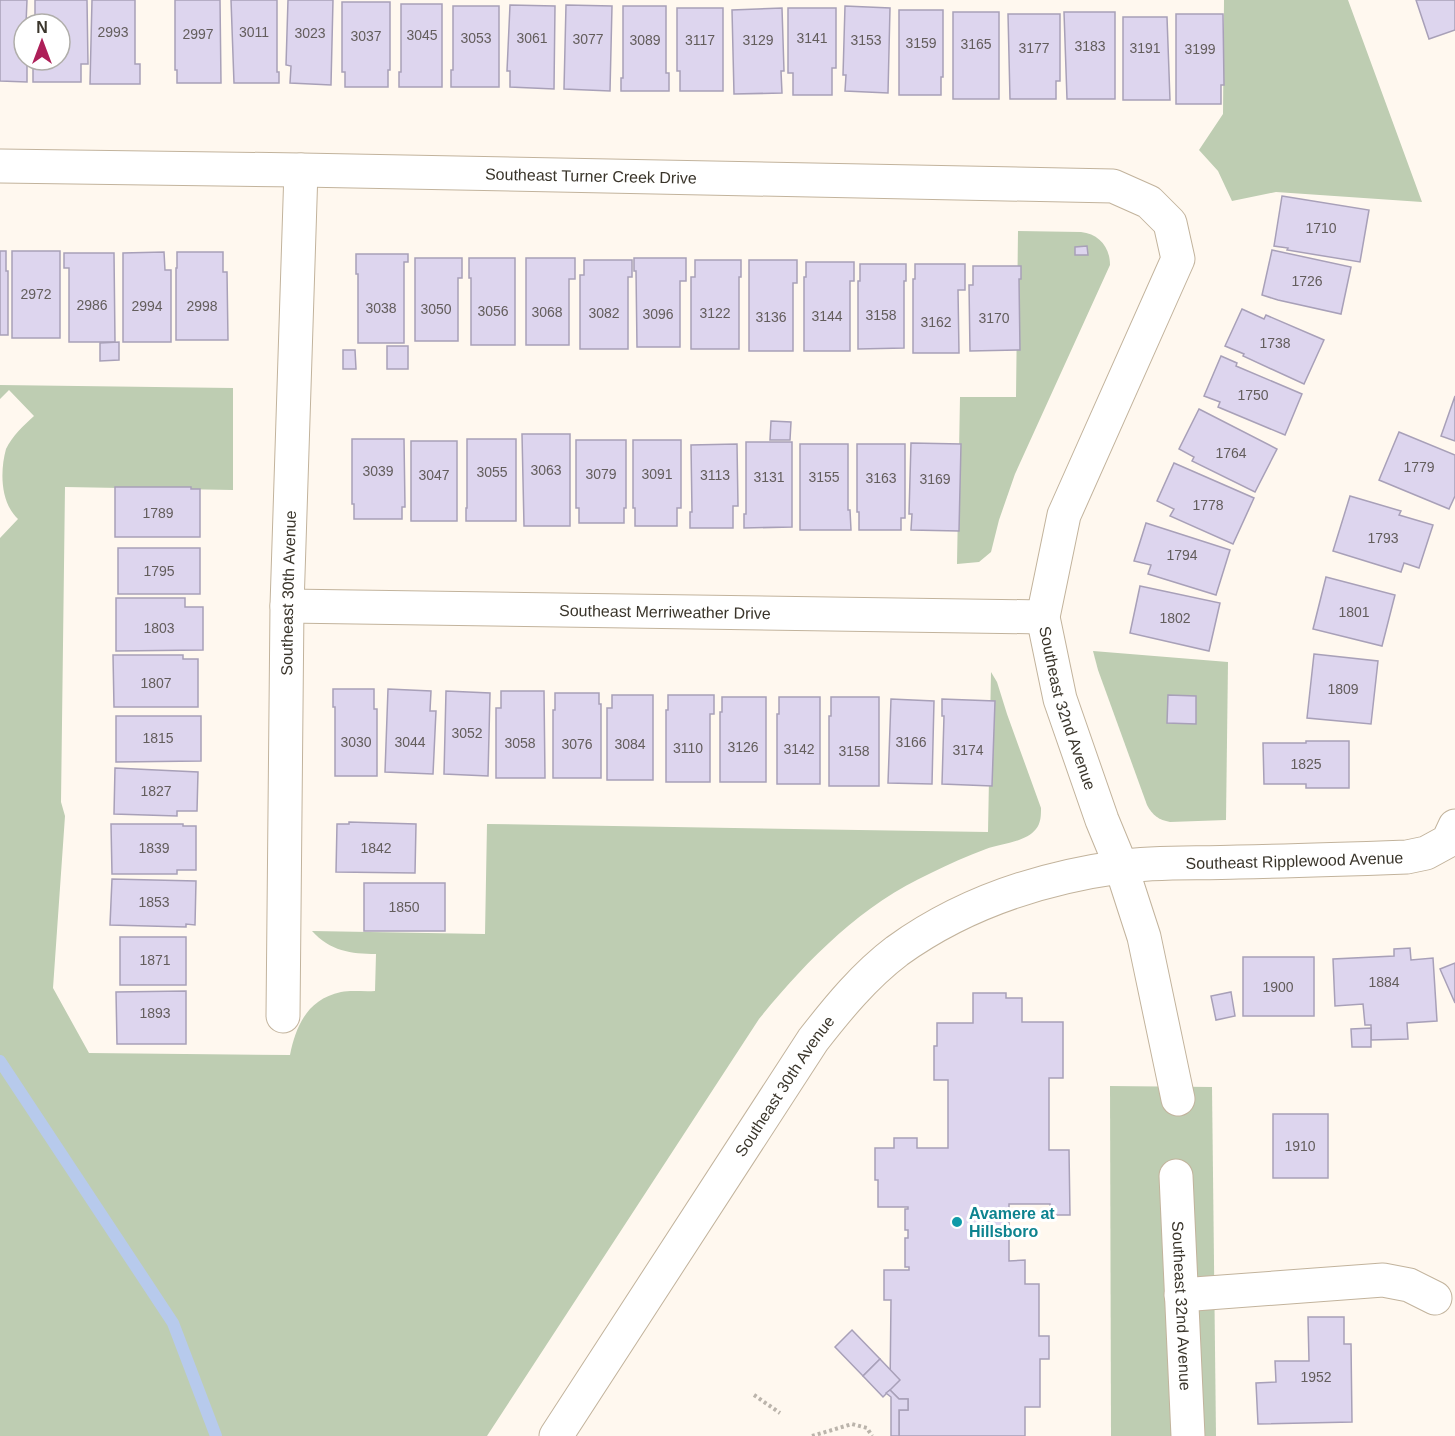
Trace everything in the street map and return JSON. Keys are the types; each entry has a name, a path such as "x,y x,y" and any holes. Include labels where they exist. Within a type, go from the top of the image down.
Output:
{"street":[{"name":"Southeast Turner Creek Drive","path":"0,166 1113,186 1149,202 1170,223"},
{"name":"Southeast 30th Avenue","path":"284,1017 287,606 301,170"},
{"name":"Southeast 32nd Avenue","path":"1170,223 1178,259 1064,515 1043,618 1060,699 1102,820 1121,866 1144,937 1178,1099"},
{"name":"Southeast Merriweather Drive","path":"287,606 1043,618"},
{"name":"Southeast Ripplewood Avenue","path":"1121,866 1407,857 1426,853 1448,841 1455,826"},
{"name":"Southeast 30th Avenue","path":"556,1436 813,1040 846,999 871,973 925,932 963,911 1051,880 1121,866"},
{"name":"Southeast 32nd Avenue","path":"1176,1176 1188,1436"},
{"path":"1181,1295 1383,1280 1410,1285 1435,1298"}],"path":[{"path":"754,1395 780,1413"},
{"path":"812,1436 852,1424 867,1428 872,1436"}],"green space":[{"path":"1224,0 1348,0 1422,202 1276,192 1232,201 1218,171 1199,150 1223,114"},
{"path":"1018,231 1081,232 1093,235 1106,247 1110,265 1015,474 991,552 979,562 957,564 960,397 1016,397"},
{"path":"0,385 233,388 233,490 65,487 61,802 65,816 53,988 89,1053 290,1055 300,1024 312,1007 330,995 341,992 375,991 376,954 341,950 326,943 312,931 485,934 487,824 988,832 991,672 997,682 1041,808 1038,827 1026,837 972,854 945,866 881,901 816,955 777,997 759,1019 487,1436 0,1436 0,538 18,519 8,504 2,476 6,449 15,435 34,416 9,390 0,399"},
{"path":"1093,651 1228,662 1226,820 1170,822 1151,812"},
{"path":"1110,1086 1212,1087 1216,1436 1111,1436"}],"building":[{"path":"0,0 27,0 26,12 12,12 12,72 27,72 27,82 0,81"},
{"path":"35,0 87,0 88,64 81,64 81,82 33,82 33,72 72,72 72,12 35,12"},
{"path":"92,0 135,0 135,64 140,64 140,84 90,84"},
{"path":"175,0 220,0 221,83 177,83"},
{"path":"231,0 277,0 279,83 234,83"},
{"path":"288,0 333,0 331,85 290,83 291,66 286,65"},
{"path":"1416,0 1455,0 1455,30 1429,39"},
{"path":"342,2 390,2 388,87 345,87 345,72 342,72"},
{"path":"401,4 442,4 442,87 399,87"},
{"path":"510,5 555,6 554,89 510,87 510,71 507,71"},
{"path":"566,5 612,6 610,91 564,89"},
{"path":"453,6 499,6 499,87 451,87"},
{"path":"623,6 666,6 666,73 669,73 669,91 621,91"},
{"path":"845,6 890,8 888,93 845,91 846,75 843,75"},
{"path":"677,8 723,8 723,91 680,91 680,71 677,71"},
{"path":"782,8 784,71 781,71 782,93 734,94 732,10"},
{"path":"788,8 836,8 836,68 832,68 832,95 793,95 793,73 788,73"},
{"path":"899,10 943,10 941,95 899,95"},
{"path":"953,12 999,12 999,99 953,99"},
{"path":"1064,12 1115,12 1115,99 1067,99"},
{"path":"1008,14 1060,14 1060,81 1056,81 1056,99 1010,99"},
{"path":"1176,14 1223,14 1224,85 1221,85 1221,104 1176,104"},
{"path":"1123,17 1167,17 1170,100 1123,100"},
{"path":"1282,196 1369,210 1360,262 1274,246"},
{"path":"1087,246 1088,255 1075,255 1075,247"},
{"path":"1272,250 1351,267 1341,314 1262,295"},
{"path":"0,251 6,251 6,271 8,271 8,335 0,335"},
{"path":"12,251 60,251 60,338 12,338"},
{"path":"164,252 165,270 171,270 171,342 123,342 123,253"},
{"path":"177,252 223,252 223,272 227,272 228,340 176,340"},
{"path":"64,253 114,253 115,342 69,342 69,268 64,268"},
{"path":"356,254 408,254 408,262 404,262 404,343 358,343"},
{"path":"415,258 462,258 462,278 458,278 458,341 415,341"},
{"path":"469,258 515,258 515,345 471,345"},
{"path":"526,258 575,258 575,279 569,279 569,345 526,345"},
{"path":"634,258 686,258 686,281 680,281 680,347 637,347"},
{"path":"584,260 632,260 632,277 628,277 628,349 580,349 580,275 584,275"},
{"path":"695,260 741,260 739,349 691,349 691,277 695,277"},
{"path":"749,260 797,260 797,283 793,283 793,351 749,351"},
{"path":"806,262 854,262 854,281 850,281 850,351 804,351"},
{"path":"860,264 906,264 904,348 858,349"},
{"path":"915,264 965,264 965,290 958,290 959,353 913,353"},
{"path":"973,266 1021,266 1021,279 1019,279 1020,350 970,351 969,285 973,285"},
{"path":"1242,309 1264,319 1266,315 1324,340 1304,384 1225,346"},
{"path":"119,342 119,360 100,361 100,343"},
{"path":"387,346 408,346 408,369 387,369"},
{"path":"343,350 355,350 356,369 343,369"},
{"path":"1221,356 1237,363 1236,366 1302,394 1285,435 1218,407 1220,402 1204,396"},
{"path":"1455,396 1455,441 1441,436"},
{"path":"1199,409 1277,449 1255,492 1192,461 1194,457 1179,449"},
{"path":"771,421 791,422 790,440 770,440"},
{"path":"1399,432 1455,455 1455,496 1449,509 1379,480"},
{"path":"522,434 570,434 570,526 524,526"},
{"path":"352,439 404,439 405,507 402,507 402,519 354,519"},
{"path":"467,439 516,439 516,521 466,521"},
{"path":"576,440 626,440 624,523 579,523 579,508 576,508"},
{"path":"633,440 681,440 681,508 677,508 677,526 635,526"},
{"path":"411,441 457,441 457,521 411,521"},
{"path":"746,442 792,442 792,527 744,528"},
{"path":"911,443 961,444 959,531 911,530 912,514 909,514"},
{"path":"737,444 738,506 733,506 733,528 690,528 690,512 692,512 691,445"},
{"path":"800,444 848,444 848,510 850,510 851,530 800,530"},
{"path":"857,444 905,444 905,518 901,518 901,530 859,530"},
{"path":"1174,463 1254,498 1233,544 1170,516 1174,509 1157,501"},
{"path":"115,487 200,489 200,537 115,537"},
{"path":"1350,496 1401,511 1399,515 1433,525 1419,568 1404,563 1401,572 1333,551"},
{"path":"1146,523 1230,550 1216,595 1148,574 1151,565 1134,561"},
{"path":"118,548 200,548 200,594 118,594"},
{"path":"1326,577 1395,595 1382,646 1313,629"},
{"path":"1140,586 1220,603 1209,651 1130,633"},
{"path":"116,598 185,598 185,607 203,607 203,650 116,651"},
{"path":"1314,654 1378,661 1371,724 1307,718"},
{"path":"113,655 183,655 183,659 198,659 198,707 114,707"},
{"path":"333,689 374,689 374,709 377,709 377,776 335,776"},
{"path":"388,689 431,691 430,711 436,711 433,774 385,772"},
{"path":"446,691 490,693 488,776 444,774"},
{"path":"501,691 544,691 545,778 496,778 496,708 501,708"},
{"path":"555,693 599,693 601,778 553,778"},
{"path":"612,695 653,695 653,780 607,780 607,708 612,708"},
{"path":"668,695 714,695 714,714 710,714 710,782 666,782"},
{"path":"1168,695 1196,696 1196,724 1167,723"},
{"path":"722,697 766,697 766,782 720,782"},
{"path":"779,697 820,697 820,784 777,784"},
{"path":"831,697 879,697 879,786 829,786"},
{"path":"891,699 934,701 932,784 888,783"},
{"path":"942,699 995,701 992,786 942,784 944,716 942,716"},
{"path":"116,716 201,716 201,761 116,762"},
{"path":"1306,741 1349,741 1349,788 1306,788 1306,784 1264,784 1263,743 1306,743"},
{"path":"115,768 198,772 197,811 177,811 177,816 114,814"},
{"path":"349,822 416,824 415,873 336,872 337,824 349,824"},
{"path":"111,824 196,826 196,870 177,870 177,874 112,874"},
{"path":"112,879 196,881 195,925 186,924 186,927 110,925"},
{"path":"364,883 445,883 445,931 364,931"},
{"path":"120,937 186,937 186,985 120,985"},
{"path":"1410,948 1411,960 1433,958 1437,1021 1407,1023 1408,1039 1371,1040 1371,1025 1365,1025 1363,1004 1335,1006 1333,959 1394,956 1394,949"},
{"path":"1243,957 1314,957 1314,1016 1243,1016"},
{"path":"1455,963 1455,1003 1440,969"},
{"path":"186,991 186,1044 117,1044 116,992"},
{"path":"1231,992 1235,1016 1216,1020 1211,996"},
{"name":"Avamere at Hillsboro","path":"973,993 1006,993 1006,998 1022,998 1022,1022 1063,1022 1063,1078 1049,1078 1049,1150 1069,1150 1070,1215 1050,1215 1050,1204 1009,1204 1009,1261 1025,1260 1025,1284 1039,1284 1039,1336 1049,1336 1049,1359 1040,1359 1040,1407 1025,1407 1025,1436 899,1436 899,1410 908,1410 908,1399 899,1399 890,1390 891,1300 884,1300 884,1270 909,1270 909,1267 905,1267 905,1238 908,1238 908,1230 905,1230 905,1209 908,1207 878,1207 875,1148 894,1148 894,1138 917,1138 917,1148 948,1148 948,1080 934,1080 937,1023 973,1023"},
{"path":"1371,1028 1371,1047 1352,1047 1351,1029"},
{"path":"1273,1114 1328,1114 1328,1178 1273,1178"},
{"path":"1308,1317 1344,1317 1344,1344 1351,1344 1352,1422 1258,1424 1256,1383 1276,1382 1275,1361 1309,1361"},
{"path":"852,1330 880,1359 863,1376 835,1347"},
{"path":"880,1359 900,1380 883,1397 863,1376"},
{"path":"890,1390 899,1399 908,1399 908,1410 899,1410 899,1436 891,1436 891,1397 886,1393"}],"waterway":[{"path":"0,1061 173,1323 216,1436"}],"place":[{"name":"Avamere at Hillsboro","path":"957,1222"}]}
